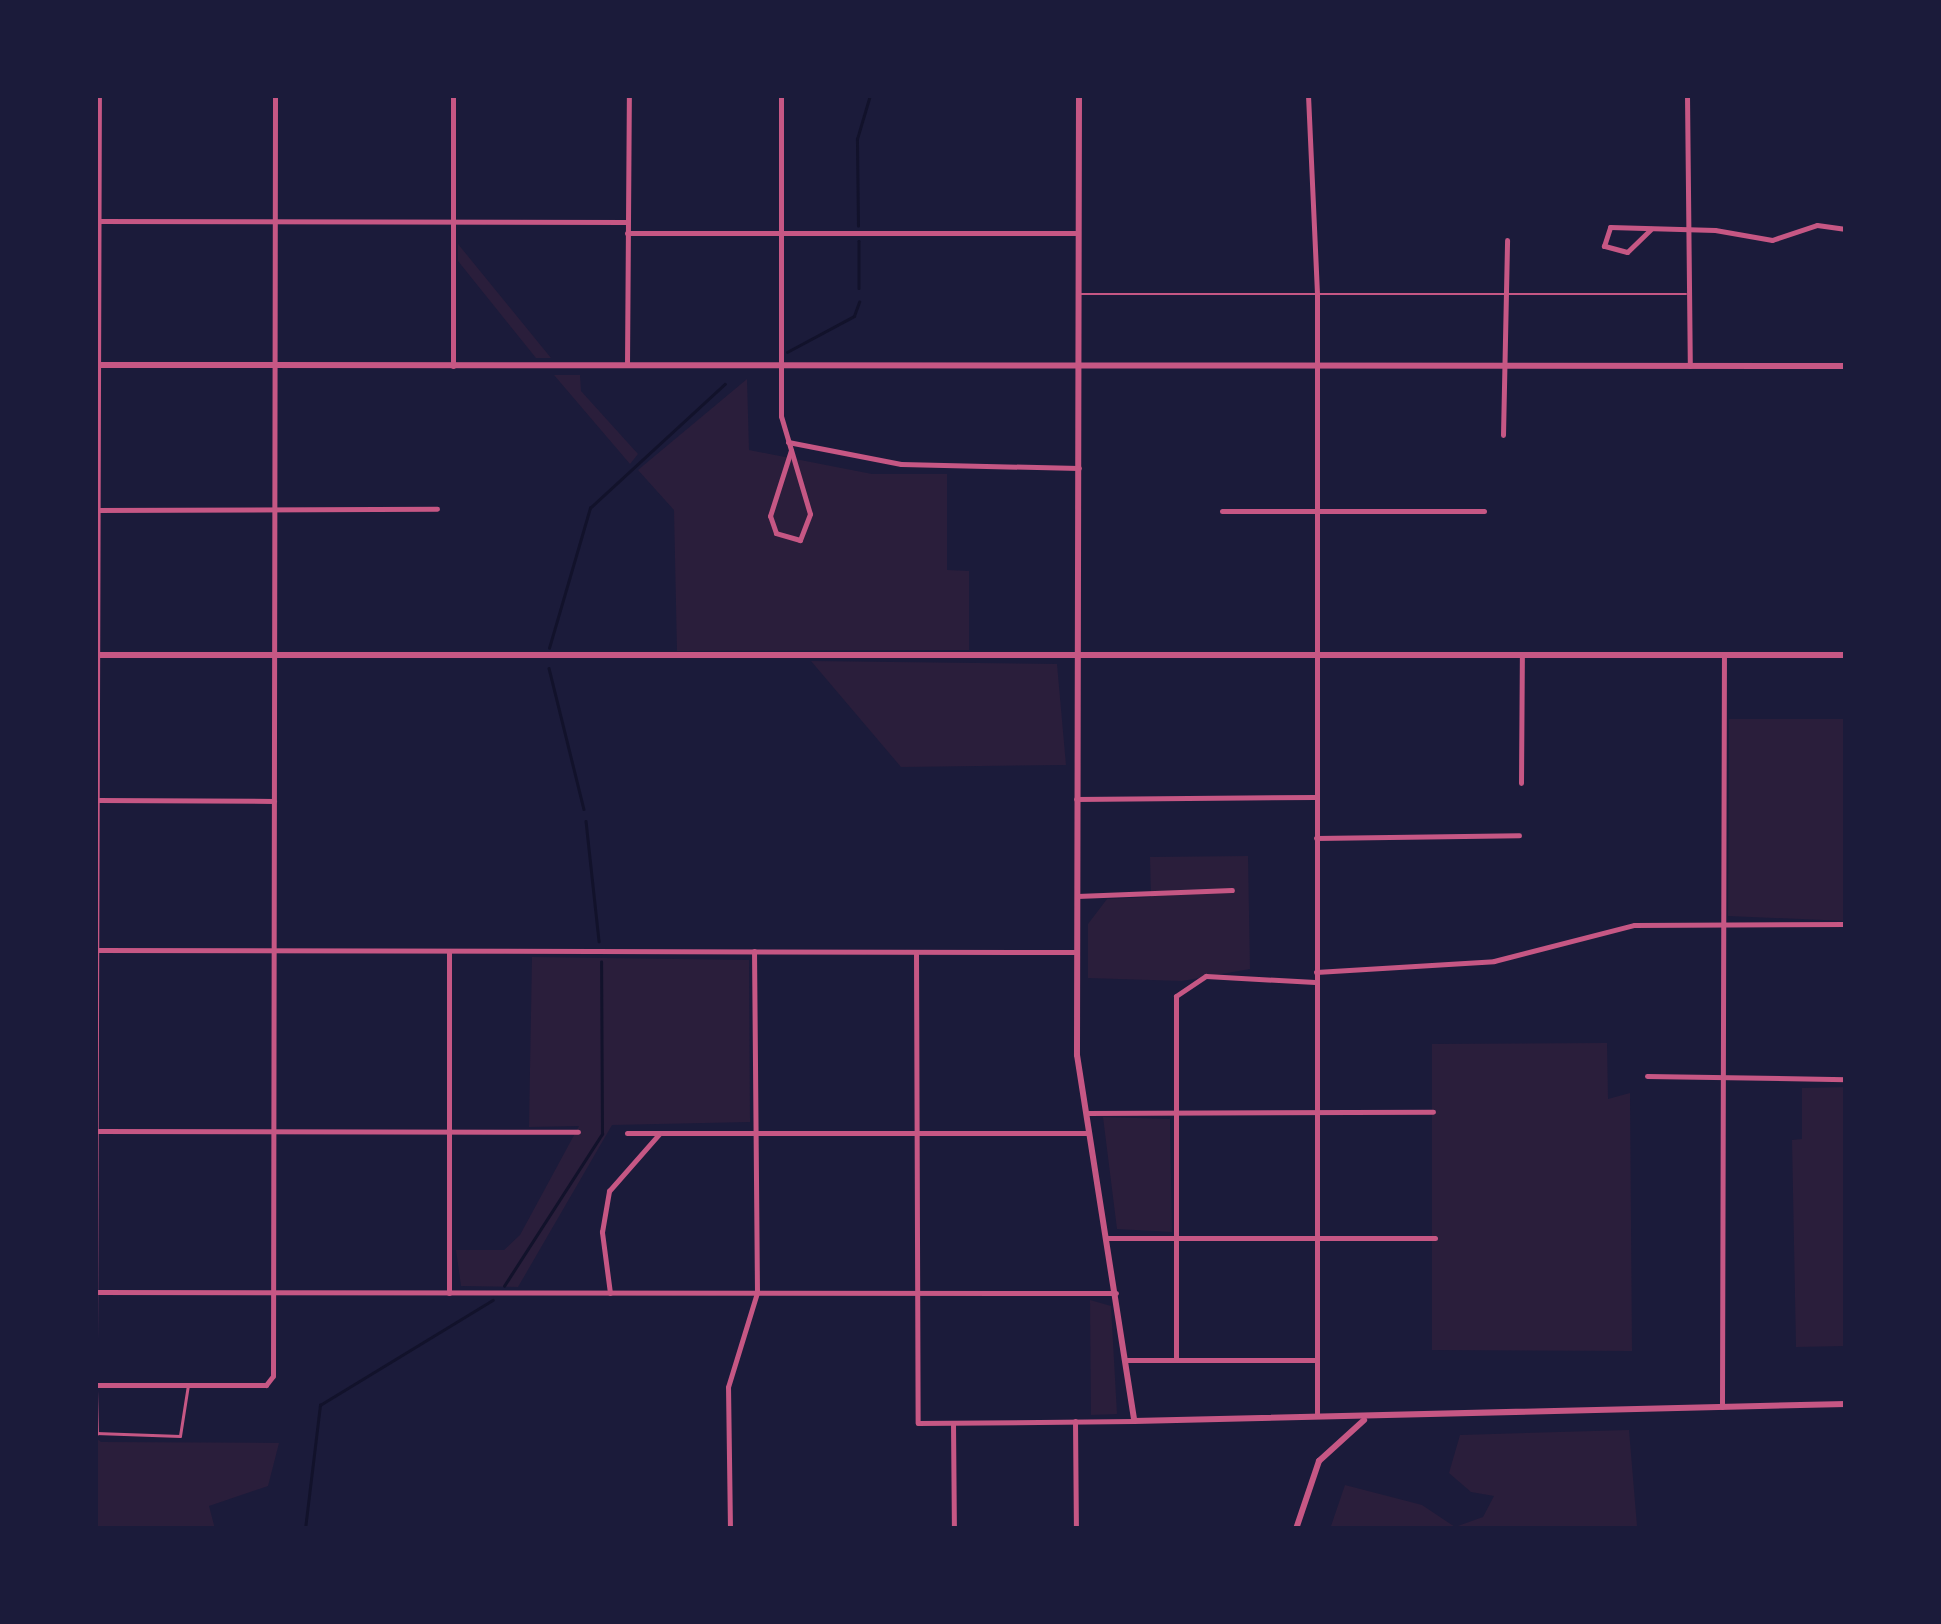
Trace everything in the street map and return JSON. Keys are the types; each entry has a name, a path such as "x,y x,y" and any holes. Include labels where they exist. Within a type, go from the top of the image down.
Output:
{"street":[{"path":"95,1345 99,95"},
{"path":"96,1433 95,1387 270,1382 274,1292 275,95"},
{"path":"452,95 453,366"},
{"path":"627,366 628,95"},
{"path":"781,95 780,366 788,442 810,514 800,540 771,526 790,450"},
{"path":"1079,95 1077,952 1084,1113 1108,1238 1134,1421"},
{"path":"1308,95 1317,294 1316,1419"},
{"path":"1687,95 1690,366"},
{"path":"97,221 627,222"},
{"path":"1651,228 1627,252 1604,246 1610,227 1651,228 1688,229 1772,240 1818,225 1846,229"},
{"path":"627,233 1078,234"},
{"path":"1503,435 1508,240"},
{"path":"96,365 1846,366"},
{"path":"788,442 901,464 1079,468"},
{"path":"96,510 438,510"},
{"path":"1222,511 1484,511"},
{"path":"96,655 1846,655"},
{"path":"1522,655 1522,783"},
{"path":"1722,1407 1724,655"},
{"path":"1076,799 1316,797"},
{"path":"96,800 274,801"},
{"path":"1316,838 1520,835"},
{"path":"1077,896 1232,890"},
{"path":"1316,972 1494,961 1634,925 1846,924"},
{"path":"96,950 1077,952"},
{"path":"449,951 449,1293"},
{"path":"730,1529 728,1387 757,1293 754,951"},
{"path":"916,952 918,1423 1366,1419 1846,1404"},
{"path":"1176,1360 1174,1113 1180,988 1206,976 1316,982"},
{"path":"1647,1076 1846,1079"},
{"path":"1084,1113 1433,1112"},
{"path":"95,1131 578,1132"},
{"path":"627,1133 1087,1133"},
{"path":"610,1293 602,1232 609,1190 660,1133"},
{"path":"1108,1238 1435,1238"},
{"path":"95,1292 1116,1294"},
{"path":"1126,1360 1316,1360"},
{"path":"1296,1529 1318,1462 1366,1419"},
{"path":"1075,1421 1076,1529"},
{"path":"953,1423 954,1529"}],"lane":[{"path":"1078,294 1688,294"},
{"path":"96,1433 180,1436 188,1385"}],"shaded area":[{"path":"458,244 551,358 536,358 458,261"},
{"path":"554,375 580,375 581,391 638,454 630,464"},
{"path":"747,379 749,450 872,474 947,474 947,570 969,571 969,650 677,651 674,510 638,470"},
{"path":"811,661 1057,664 1066,765 901,767"},
{"path":"1729,719 1846,719 1846,921 1728,916"},
{"path":"1248,856 1250,969 1182,981 1088,978 1088,924 1107,899 1151,897 1150,857"},
{"path":"532,957 749,960 750,1122 612,1125 518,1287 461,1286 456,1250 504,1250 520,1235 579,1126 529,1127"},
{"path":"1607,1043 1608,1099 1630,1093 1632,1351 1432,1350 1432,1044"},
{"path":"1846,1087 1846,1346 1796,1347 1792,1140 1802,1139 1802,1088"},
{"path":"1103,1117 1170,1119 1172,1232 1117,1229"},
{"path":"1090,1300 1111,1306 1117,1414 1091,1415"},
{"path":"1629,1430 1637,1526 1846,1529 1330,1529 1345,1485 1422,1505 1455,1527 1483,1517 1494,1496 1471,1492 1449,1473 1460,1435"},
{"path":"95,1437 101,1442 279,1443 268,1486 209,1506 215,1529 95,1529"}],"waterway":[{"path":"858,226 857,139 870,95"},
{"path":"859,241 859,288"},
{"path":"787,352 854,316 859,302"},
{"path":"549,648 590,508 725,384"},
{"path":"549,668 584,809"},
{"path":"586,821 599,941"},
{"path":"504,1286 602,1134 601,962"},
{"path":"305,1529 320,1405 493,1300"}]}
